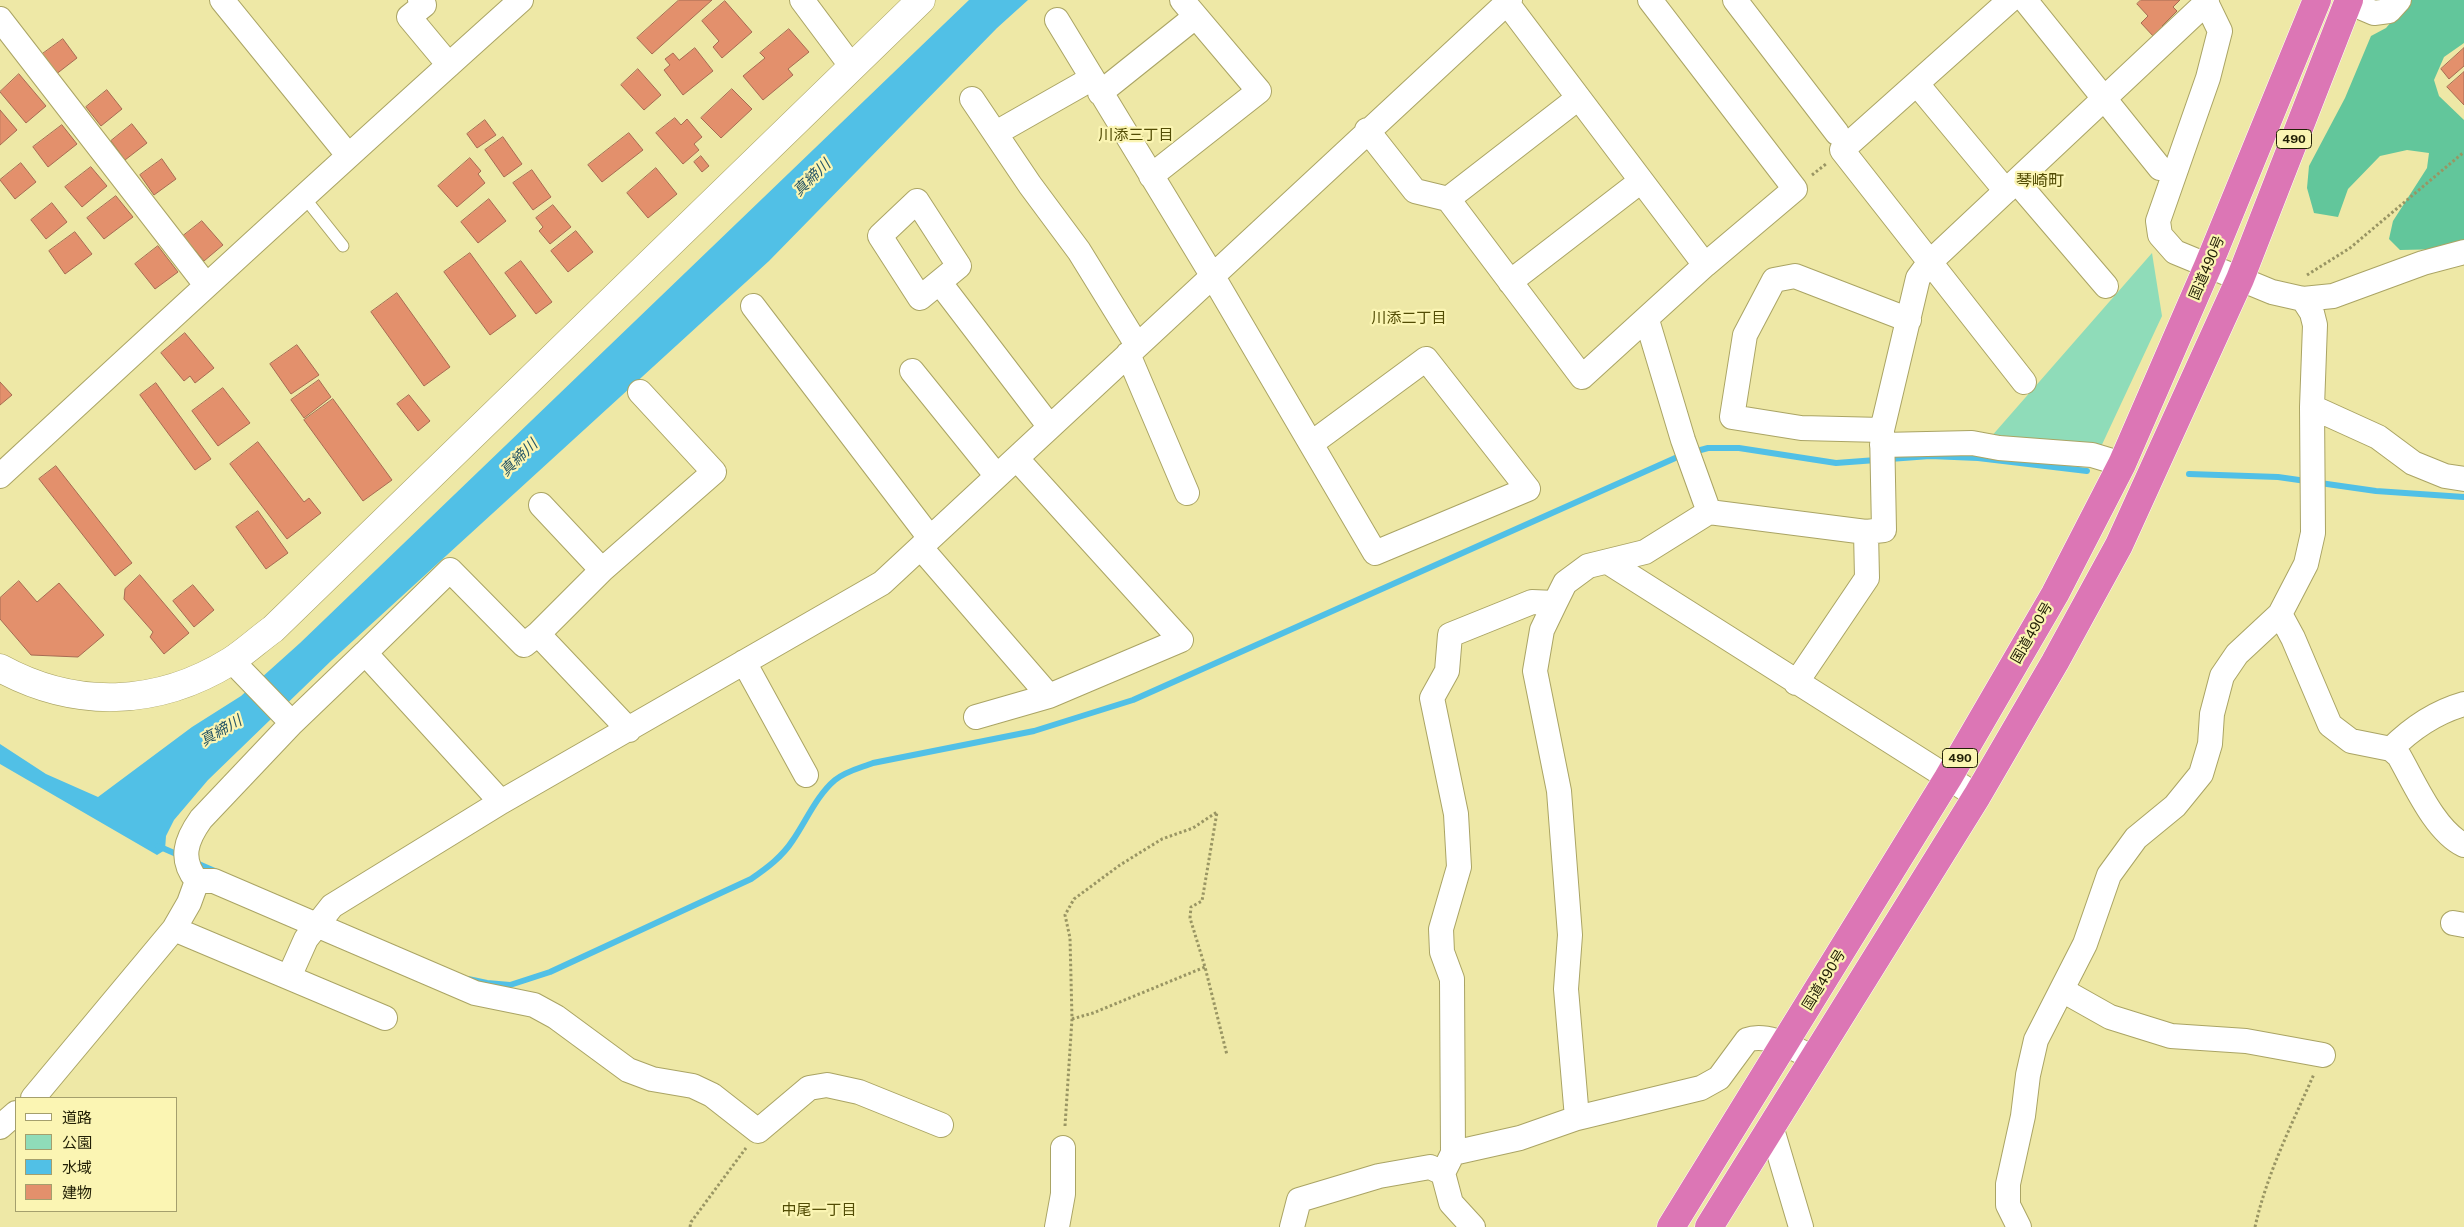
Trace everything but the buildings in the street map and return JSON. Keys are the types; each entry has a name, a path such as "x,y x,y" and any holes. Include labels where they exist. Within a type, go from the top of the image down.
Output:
{"highway":[{"name":"国道490号","path":"1671,1227 1948,778 2055,594 2122,464 2208,266 2317,0"},
{"name":"490","path":"1708,1227 1977,796 2055,662 2119,545 2240,279 2349,1"}],"street":[{"path":"222,0 348,155"},
{"path":"420,0 424,5 409,17 448,65"},
{"path":"0,476 348,155 520,0"},
{"path":"802,0 852,67"},
{"path":"0,668 22,679 66,694 102,698 140,696 171,689 202,677 239,669 272,629 921,0"},
{"path":"1367,130 1415,191 1448,199 1582,377 1647,320 1704,265 1795,189 1650,0"},
{"path":"1736,0 1930,263 2024,382"},
{"path":"1839,142 1916,84 2010,0"},
{"path":"2025,0 2160,168"},
{"path":"2349,1 2374,13 2389,11 2399,0"},
{"path":"1577,1118 1566,989 1570,935 1559,791 1535,671 1542,630 1565,583 1588,566 1645,552 1709,512 1866,532 1884,530 1882,438 1918,278 1930,263 2206,1 2220,31 2208,78 2158,221 2160,235 2175,252 2272,292 2303,299 2315,306 2332,309 2464,267"},
{"path":"289,976 306,939 332,906 501,802 882,583 996,475 1017,459 1367,130 1508,2 1577,99 1641,180 1704,265"},
{"path":"996,133 1095,86 1189,9 1259,92 1151,176"},
{"path":"0,19 206,286"},
{"path":"1057,20 1095,86 1212,275 1375,553 1528,489 1426,359 1312,443"},
{"path":"1916,84 2106,286"},
{"path":"972,99 1030,185 1079,251 1132,350 1187,493"},
{"path":"1448,199 1577,99"},
{"path":"1510,282 1641,180"},
{"path":"2303,299 2333,296 2423,263 2464,252"},
{"path":"1909,320 1795,276 1774,280 1745,335 1732,417 1882,438 1972,442 1999,448 2092,455 2122,464"},
{"path":"940,283 1050,427"},
{"path":"2019,1227 2008,1205 2008,1184 2023,1116 2028,1075 2036,1040 2085,944 2109,875 2136,838 2175,806 2201,774 2210,744 2212,714 2222,676 2237,654 2280,614 2306,564 2313,533 2312,407 2315,325 2312,313 2303,299"},
{"path":"753,306 926,543 1049,696"},
{"path":"1647,320 1683,440 1709,512"},
{"path":"912,371 996,475"},
{"path":"34,1097 174,928 189,903 191,867 189,835 201,819 290,721 365,653 450,570 524,645 538,634 602,570 714,472 640,392"},
{"path":"2312,407 2378,437 2413,463 2445,476 2464,479"},
{"path":"976,717 1049,696 1181,640 1017,459"},
{"path":"541,505 602,570"},
{"path":"1796,684 1867,578 1866,532"},
{"path":"1608,562 1796,684 1977,796"},
{"path":"1473,1227 1451,1203 1448,1163 1452,979 1442,952 1441,929 1459,867 1456,814 1432,698 1447,671 1450,635 1532,602 1555,603"},
{"path":"2280,614 2293,638 2330,725 2351,742 2391,749 2399,756 2441,826 2454,840 2464,845"},
{"path":"538,634 629,730"},
{"path":"365,653 501,802"},
{"path":"744,662 806,775"},
{"path":"239,669 290,721"},
{"path":"2391,749 2405,735 2430,718 2464,704"},
{"path":"191,867 214,881 475,994 534,1005 556,1017 628,1070 652,1079 693,1086 712,1095 758,1131 809,1088 827,1085 859,1092 941,1125"},
{"path":"174,928 385,1018"},
{"path":"2062,990 2110,1017 2171,1036 2246,1041 2323,1054"},
{"path":"1292,1227 1299,1200 1379,1176 1448,1163 1577,1118 1711,1084 1724,1072 1747,1040 1754,1037 1784,1044 1814,1058"},
{"path":"0,1127 15,1114"},
{"path":"1771,1126 1801,1227"},
{"path":"1057,1227 1063,1194 1064,1148"}],"lane":[{"path":"304,197 343,246"}],"path":[{"path":"1795,189 1839,142"},
{"path":"2316,270 2350,248 2464,152"},
{"path":"1064,1148 1072,1019 1070,938 1065,915 1074,899 1120,865 1162,840 1194,828 1217,812 1202,901 1191,907 1190,918 1205,966 1227,1054"},
{"path":"1072,1019 1093,1014 1205,966"},
{"path":"2256,1227 2261,1201 2283,1143 2323,1054"},
{"path":"690,1227 691,1222 758,1131"}],"green space":[{"path":"2410,0 2464,0 2464,43 2444,57 2434,80 2439,96 2464,120 2464,242 2445,249 2400,250 2389,239 2393,221 2427,168 2429,153 2407,150 2380,156 2348,189 2338,217 2314,213 2307,188 2309,166 2345,98 2371,36 2386,28"},
{"path":"2152,253 2162,316 2099,451 1990,438"}],"water":[{"name":"真締川","path":"969,0 1028,0 997,28 769,261 332,660 208,780 174,820 166,836 165,850 157,855 0,764 0,744 46,774 98,797 192,727 241,696 300,643"}],"waterway":[{"path":"468,979 510,985 550,972 751,879 784,852 823,793 835,780 848,772 873,763 1034,731 1133,700 1682,455 1708,448 1739,448 1836,463 1930,456 1978,458 2087,471"},
{"path":"2189,474 2278,477 2376,491 2464,497"},
{"path":"158,846 181,856"},
{"path":"194,862 217,872"}],"district":[{"name":"川添三丁目","path":"1136,135"},
{"name":"琴崎町","path":"2040,181"},
{"name":"川添二丁目","path":"1409,318"},
{"name":"中尾一丁目","path":"819,1210"}]}
